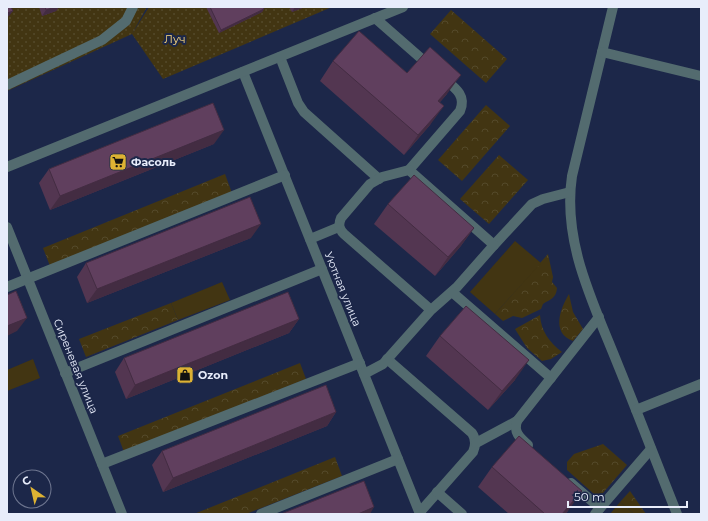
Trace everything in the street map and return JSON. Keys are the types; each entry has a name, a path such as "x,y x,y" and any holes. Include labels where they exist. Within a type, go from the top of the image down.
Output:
{"street":[{"path":"7,85 102,40 126,20 133,7"},
{"path":"7,167 375,18 390,9 403,7"},
{"path":"613,7 572,176 570,214 578,260 676,514"},
{"path":"375,18 458,91 462,96 462,106 460,111 409,170 379,179 370,184 341,218 339,227 344,234 430,310"},
{"path":"602,52 701,76"},
{"path":"280,57 298,103 304,112 379,179"},
{"name":"Уютная улица","path":"243,72 420,513"},
{"path":"409,170 494,245"},
{"path":"7,287 285,175"},
{"path":"364,374 378,368 387,359 430,310 452,292 532,204 542,199 570,192"},
{"name":"Сиреневая улица","path":"7,226 122,514"},
{"path":"310,239 339,227"},
{"path":"65,372 322,270"},
{"path":"452,292 551,378"},
{"path":"535,451 517,435 515,428 517,421 599,317"},
{"path":"387,359 472,433 476,443 473,452 420,513"},
{"path":"102,464 360,363"},
{"path":"636,410 701,384"},
{"path":"476,443 517,421"},
{"path":"564,476 597,511 651,450"},
{"path":"261,514 398,459"},
{"path":"438,492 462,514"}],"green space":[{"path":"7,7 147,7 132,34 7,91"},
{"name":"Луч","path":"149,7 332,7 163,79 132,34"},
{"path":"451,10 507,59 486,83 430,34"},
{"path":"486,105 510,126 462,181 438,160"},
{"path":"499,155 528,180 489,224 460,199"},
{"path":"225,174 232,193 50,266 43,248"},
{"path":"515,241 541,263 495,314 470,292"},
{"path":"548,254 553,277 552,282 557,288 554,297 543,304 541,309 522,318 513,316 503,321 495,314"},
{"path":"222,282 230,300 178,320 171,303"},
{"path":"569,294 573,312 583,329 573,341 566,337 562,332 559,320"},
{"path":"171,303 178,320 86,357 79,339"},
{"path":"540,315 546,336 562,352 551,359 542,361 527,348 515,329"},
{"path":"33,359 40,378 7,391 7,370"},
{"path":"300,363 306,379 124,452 118,436"},
{"path":"603,444 627,465 603,493 594,494 567,470 567,462 574,454"},
{"path":"335,457 342,476 246,514 194,514"},
{"path":"630,491 646,514 634,514 620,502"},
{"path":"620,502 634,514 610,514"}],"building":[{"path":"7,7 11,7 13,11 7,13"},
{"path":"45,7 55,7 46,10"},
{"path":"210,7 263,7 264,9 221,30"},
{"path":"359,31 407,73 430,47 461,75 438,101 444,106 418,135 333,61"},
{"path":"213,103 224,130 60,196 49,169"},
{"path":"414,175 474,228 448,257 388,204"},
{"path":"250,197 261,224 97,289 86,263"},
{"path":"16,291 27,318 7,326 7,295"},
{"path":"288,292 299,319 135,385 124,358"},
{"path":"466,306 529,360 502,391 440,336"},
{"path":"326,385 336,412 173,478 162,451"},
{"path":"519,436 582,491 562,514 545,514 492,467"},
{"path":"364,481 374,507 358,514 281,514"}],"place":[{"name":"Фасоль","path":"118,162"},
{"name":"Ozon","path":"185,375"}]}
